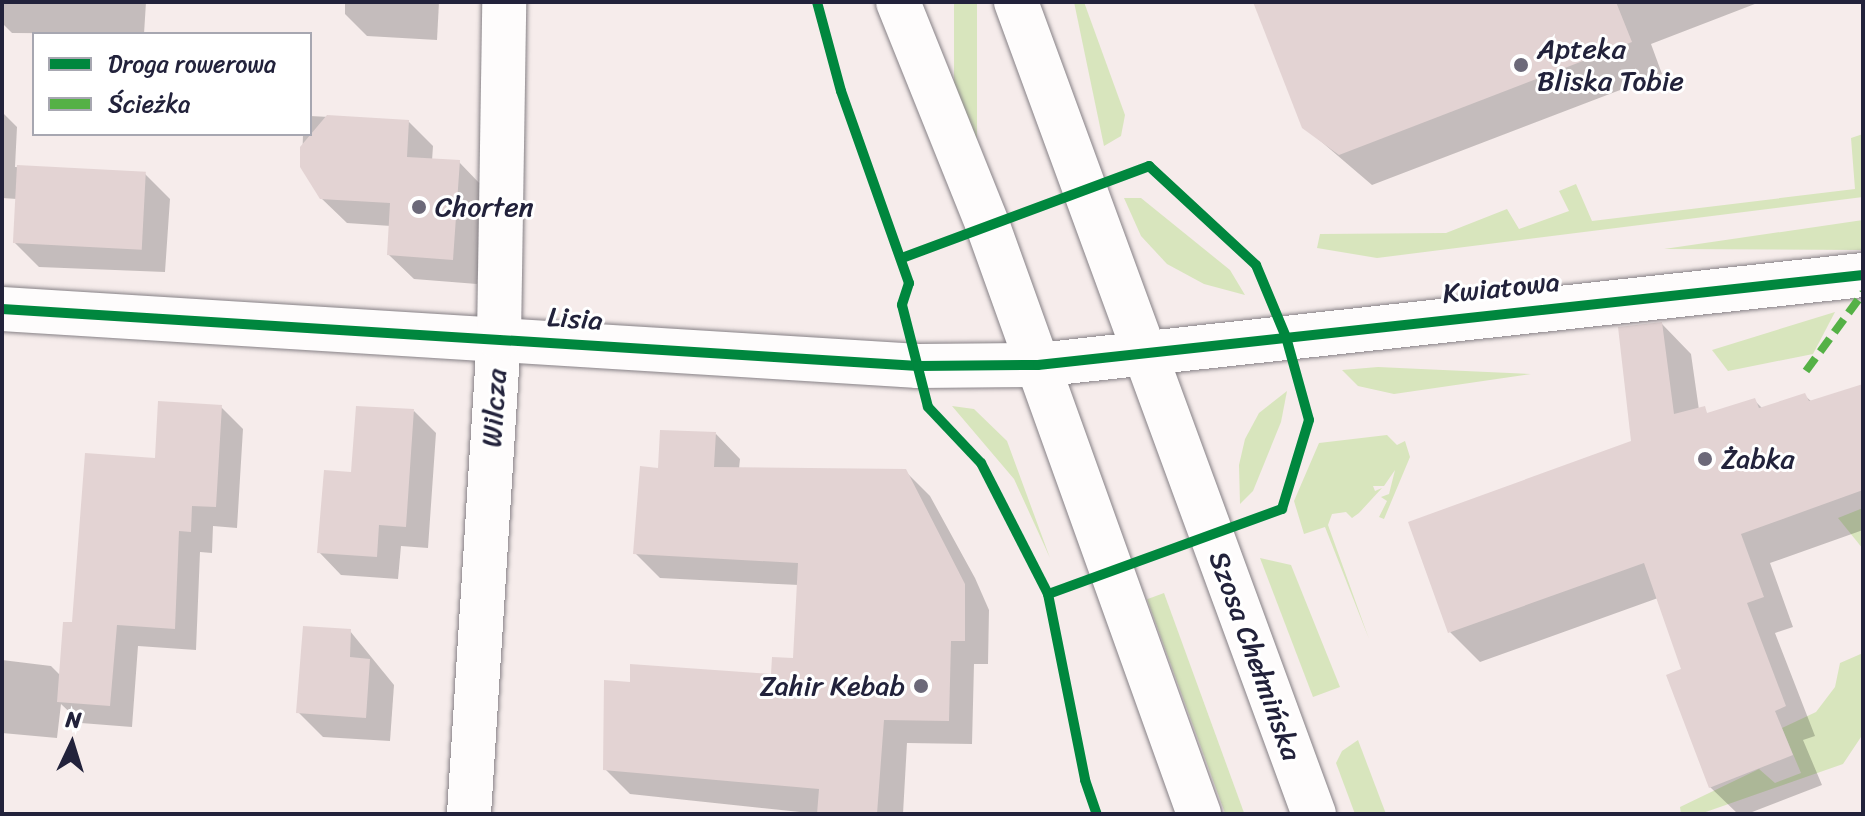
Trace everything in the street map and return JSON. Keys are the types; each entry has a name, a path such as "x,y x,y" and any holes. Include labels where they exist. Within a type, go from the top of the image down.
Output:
{"street":[{"name":"Wilcza","path":"469,814 499,338 504,2"},
{"path":"898,2 1038,365 1199,814"},
{"name":"Szosa Chełmińska","path":"1016,2 1314,814"},
{"name":"Kwiatowa","path":"1144,356 1356,326 1863,275"},
{"name":"Lisia","path":"2,309 918,366 1038,365 1144,356"}],"green space":[{"path":"954,2 977,2 977,185 954,185"},
{"path":"1074,2 1084,2 1125,115 1121,136 1104,146"},
{"path":"1863,134 1863,197 1377,258 1317,248 1320,234 1446,233 1507,209 1519,229 1569,211 1559,191 1576,184 1592,221 1855,189 1851,138"},
{"path":"1124,198 1141,198 1230,270 1245,295 1204,284 1167,264 1141,236"},
{"path":"1863,220 1863,250 1664,249"},
{"path":"1835,312 1813,354 1728,371 1712,350"},
{"path":"1378,367 1531,374 1394,394 1358,386 1342,370"},
{"path":"1287,391 1281,422 1253,491 1240,504 1239,465 1245,439 1259,413"},
{"path":"952,406 974,409 1007,441 1050,558 1014,479"},
{"path":"1387,435 1397,445 1405,441 1410,457 1384,519 1379,517 1387,501 1381,497 1389,494 1395,470 1384,486 1373,486 1375,491 1382,488 1359,513 1352,518 1346,512 1332,514 1328,525 1369,639 1325,527 1304,534 1294,501 1319,443"},
{"path":"1863,508 1863,549 1838,518"},
{"path":"1260,558 1291,565 1340,687 1313,697"},
{"path":"1164,593 1244,814 1225,814 1147,599"},
{"path":"1863,653 1863,734 1843,764 1700,814 1681,814 1680,807 1759,769 1775,783 1801,773 1782,728 1816,712 1835,687 1840,663"},
{"path":"1358,740 1386,814 1355,814 1336,763 1342,751"}],"building":[{"path":"1253,2 1616,2 1632,42 1339,155 1302,128"},
{"path":"327,115 409,120 407,157 460,160 453,260 387,255 390,203 320,199 300,167 300,147"},
{"path":"17,165 146,172 142,250 13,243"},
{"path":"1662,322 1674,414 1705,406 1707,413 1755,398 1759,408 1805,393 1809,401 1863,384 1863,490 1741,534 1764,597 1747,603 1786,706 1775,711 1793,755 1709,788 1666,675 1681,669 1644,563 1448,633 1408,522 1631,441 1618,327"},
{"path":"158,401 222,405 216,507 192,506 191,532 179,531 175,629 117,625 110,706 57,702 63,622 72,622 85,453 155,458"},
{"path":"356,406 414,409 406,527 379,525 377,557 317,553 324,470 351,472"},
{"path":"660,430 716,432 714,467 906,469 965,584 965,641 951,641 949,721 884,720 877,814 817,814 819,789 603,770 604,680 630,682 630,664 771,674 772,657 793,658 798,563 633,554 640,466 658,468"},
{"path":"303,626 351,629 350,657 370,659 366,718 296,713"}],"marked path":[{"path":"1806,371 1863,293"}],"cycle path":[{"path":"817,2 841,91 909,283 902,305 928,407 981,463 1048,594 1085,780 1097,814"},
{"path":"902,258 1149,166 1256,265 1286,337 1309,420 1282,509 1048,594"},
{"path":"2,309 918,366 1038,365 1863,275"}],"place":[{"name":"Apteka Bliska Tobie","path":"1521,65"},
{"name":"Chorten","path":"419,207"},
{"name":"Żabka","path":"1705,459"},
{"name":"Zahir Kebab","path":"921,686"}]}
